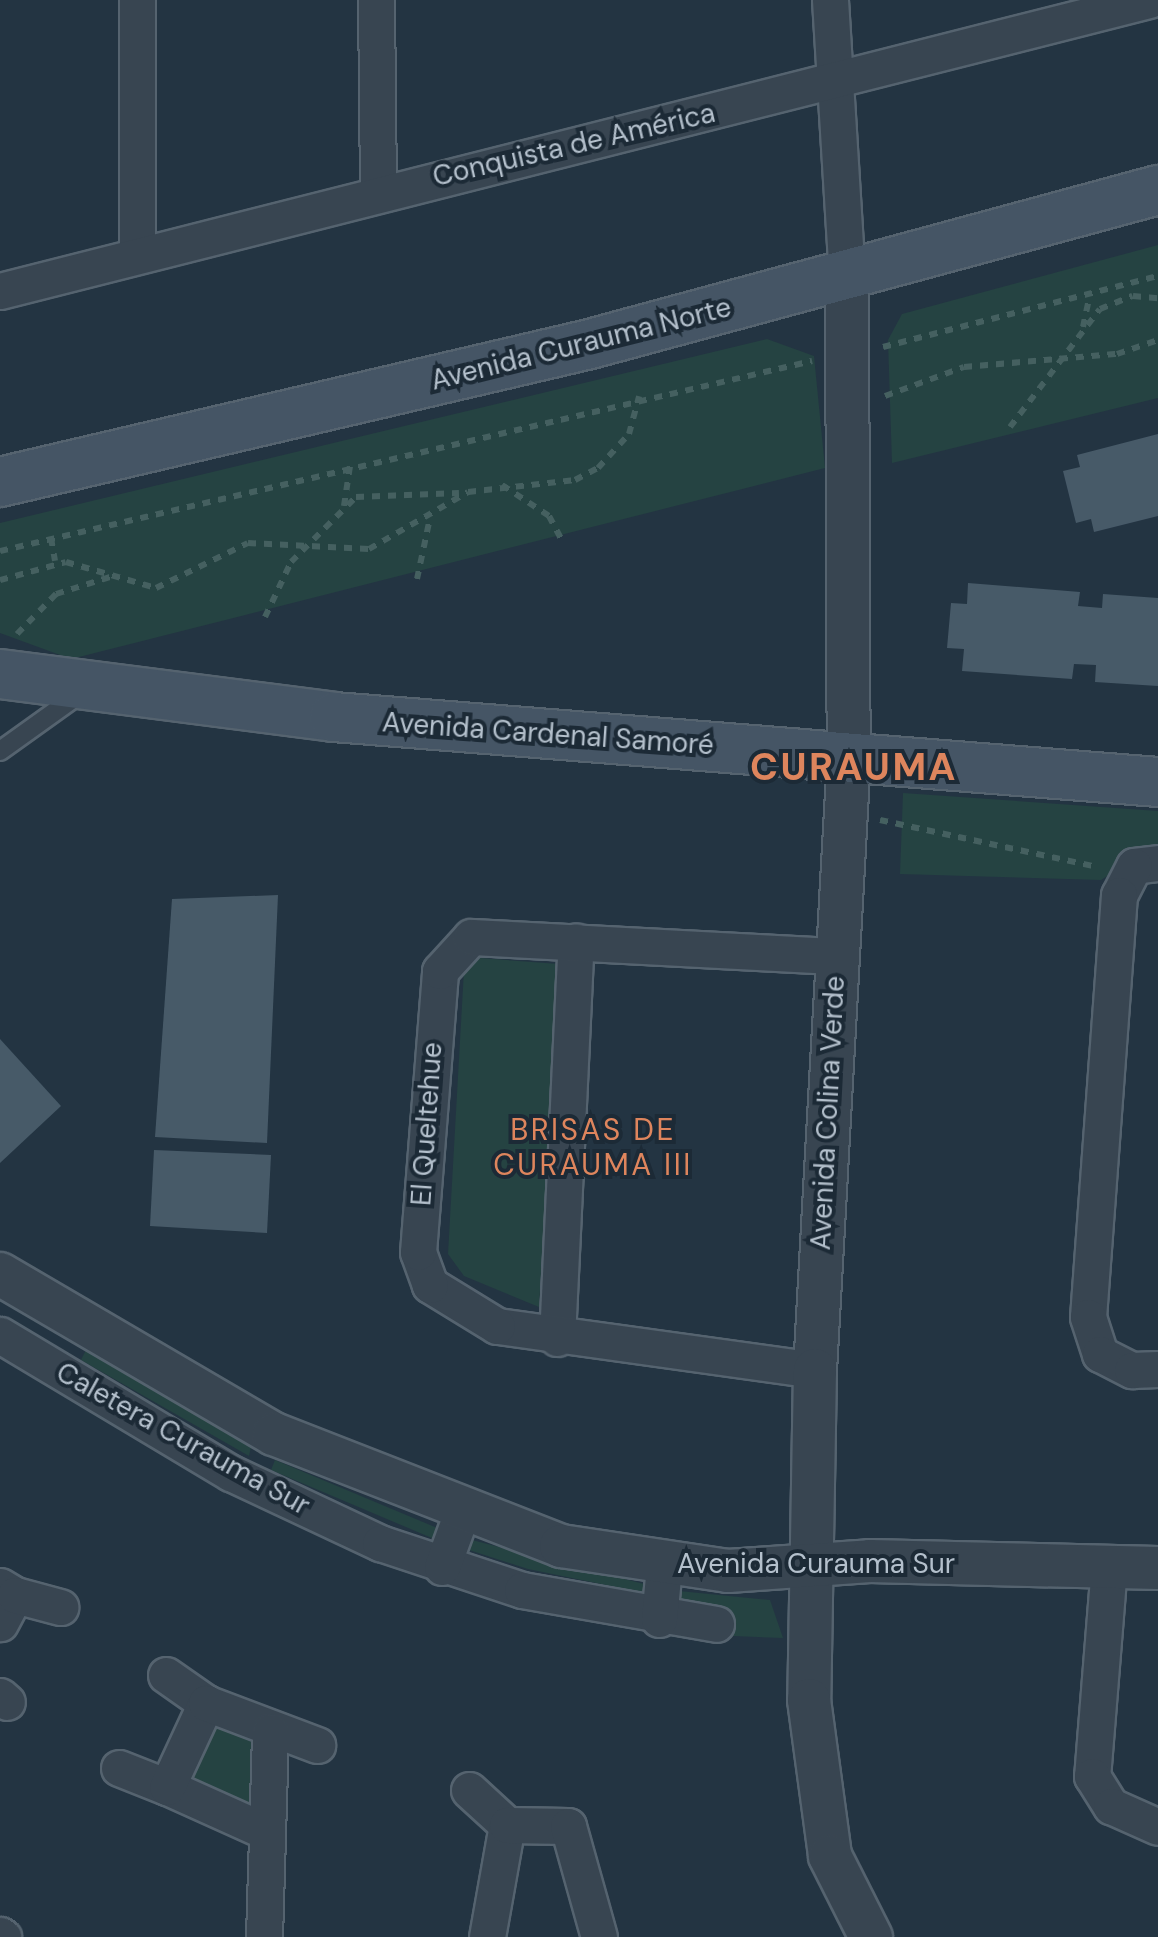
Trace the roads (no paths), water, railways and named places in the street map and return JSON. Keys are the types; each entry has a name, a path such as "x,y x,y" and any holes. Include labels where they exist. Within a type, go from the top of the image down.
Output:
{"main road":[{"name":"Avenida Curauma Norte","path":"0,482 847,278 1158,190"},
{"name":"Avenida Cardenal Samoré","path":"9,654 87,689 1158,782"}],"street":[{"path":"136,0 137,253"},
{"path":"376,0 378,192"},
{"path":"830,0 829,85 847,278"},
{"name":"Conquista de América","path":"0,291 378,192 829,85 1149,0"},
{"name":"Avenida Colina Verde","path":"847,278 849,757 815,1370 815,1775 830,1856 871,1937"},
{"path":"1142,866 1088,1317 1100,1354 1132,1370 1158,1369"},
{"name":"El Queltehue","path":"815,1370 557,1338 453,1306 430,1285 418,1252 440,971 471,937 835,956"},
{"path":"557,1338 576,941"},
{"name":"Avenida Curauma Sur","path":"0,1274 274,1434 462,1512 562,1546 664,1566 1158,1568"},
{"path":"60,1370 84,1324"},
{"name":"Caletera Curauma Sur","path":"0,1335 250,1483 442,1566 659,1619 716,1624"},
{"path":"250,1483 274,1434"},
{"path":"442,1566 462,1512"},
{"path":"659,1619 664,1566"},
{"path":"1110,1566 1092,1776 1111,1806 1158,1827"},
{"path":"5,1601 60,1606"},
{"path":"166,1675 206,1703 270,1731 317,1744"},
{"path":"167,1788 206,1703"},
{"path":"264,1937 264,1830 270,1731"},
{"path":"119,1768 264,1830"},
{"path":"469,1790 507,1825 568,1826 599,1937"},
{"path":"487,1937 507,1825"}],"lane":[{"path":"0,751 87,689"}],"district":[{"name":"CURAUMA","path":"854,768"},
{"name":"BRISAS DE CURAUMA III","path":"593,1147"}]}
